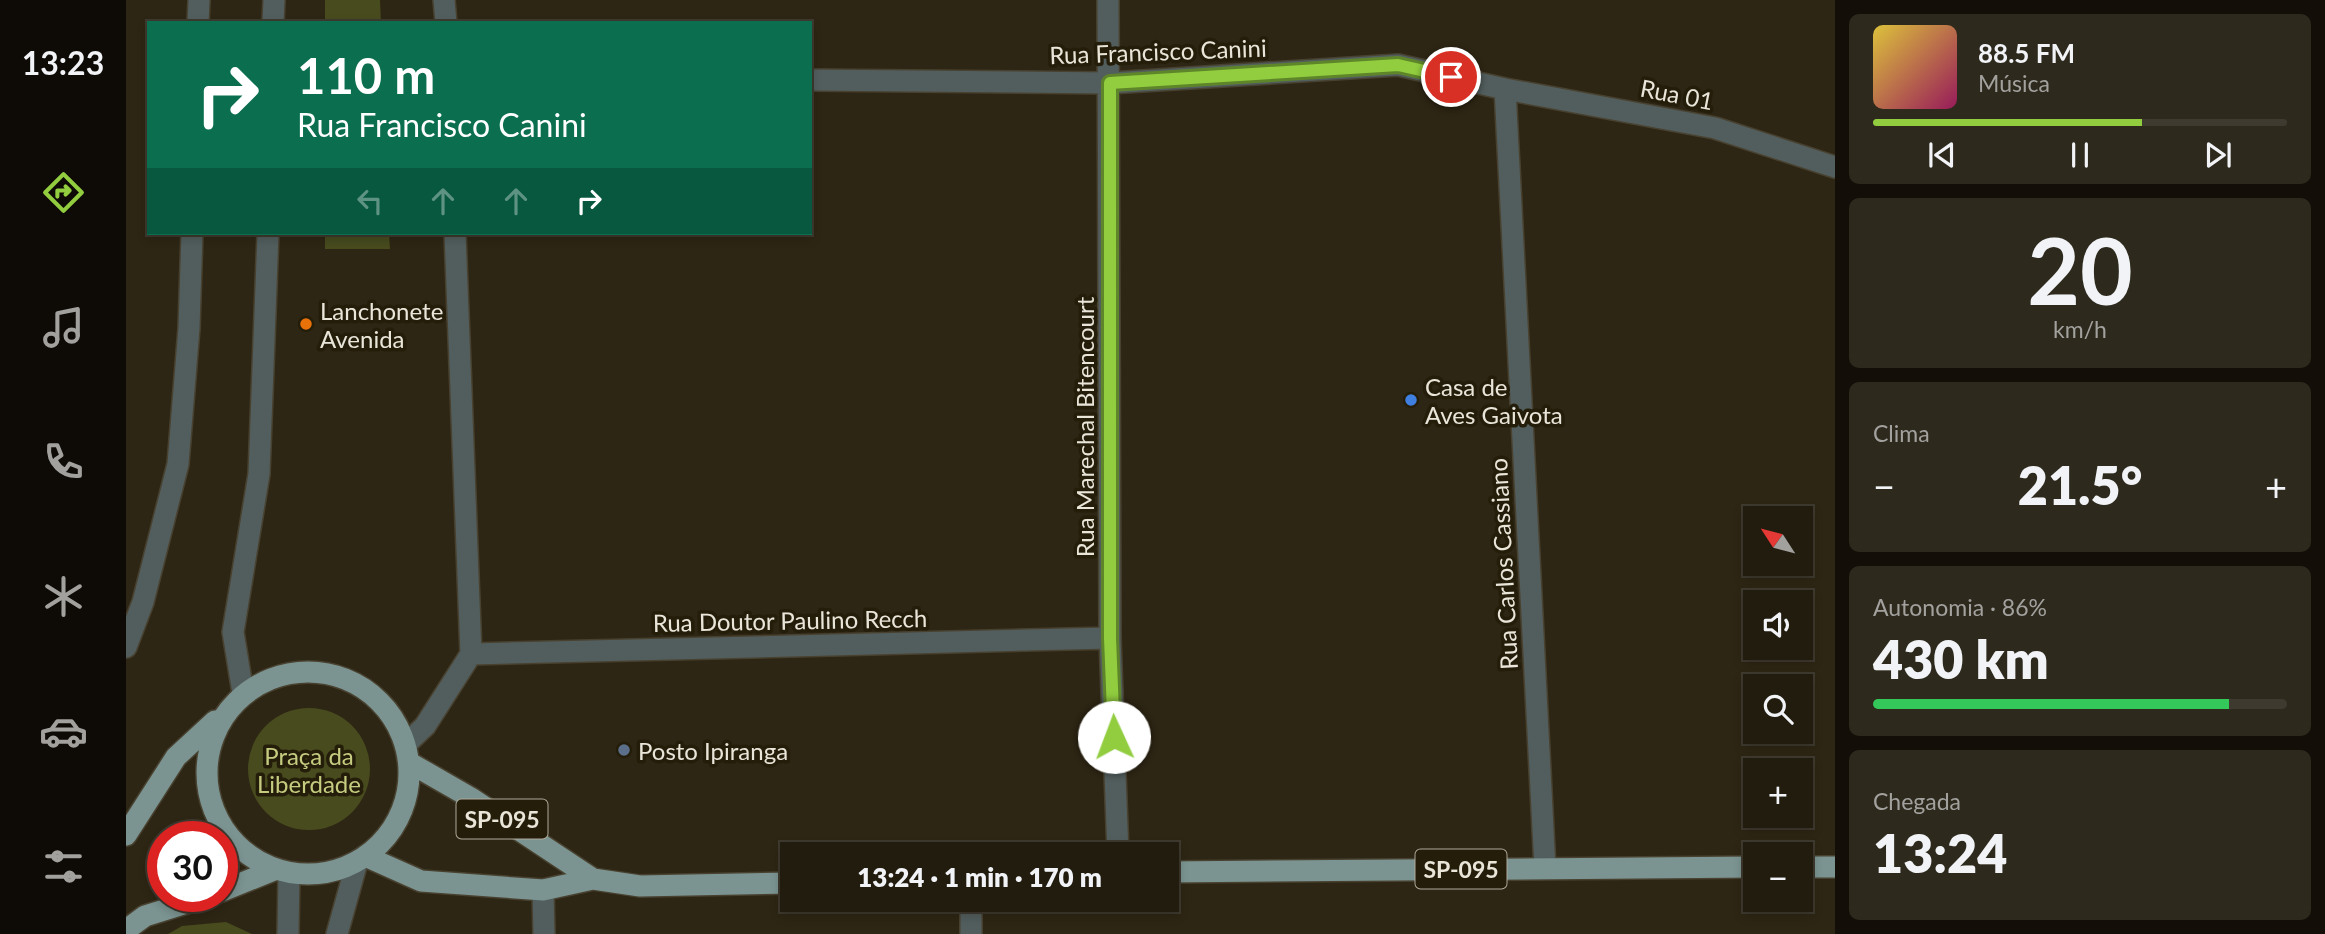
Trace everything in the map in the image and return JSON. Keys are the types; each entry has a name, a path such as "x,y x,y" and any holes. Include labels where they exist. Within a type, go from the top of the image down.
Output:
{"main road":[{"path":"126,835 176,757 243,693 289,671 339,674 382,701 408,754 407,798 391,831 361,859 324,873 282,871 238,886"},
{"path":"227,710 209,744 205,783 217,820 240,850 282,871"},
{"name":"SP-095","path":"408,754 593,879"},
{"name":"SP-095","path":"361,859 421,881 543,890 593,879 640,886 780,883"},
{"name":"SP-095","path":"1179,872 1743,867"},
{"path":"1813,867 1835,867"},
{"path":"126,930 145,916 158,912"}],"street":[{"path":"198,21 199,0"},
{"path":"273,21 274,0"},
{"path":"444,0 446,21"},
{"name":"Rua Marechal Bitencourt","path":"1108,0 1110,638 1118,842"},
{"name":"Rua Francisco Canini","path":"812,80 1110,83 1398,65 1505,89"},
{"name":"Rua 01","path":"1505,89 1715,128 1835,167"},
{"name":"Rua Carlos Cassiano","path":"1505,89 1545,868"},
{"path":"126,647 143,602 178,464 189,328 192,235"},
{"path":"243,693 233,632 260,474 268,235"},
{"path":"408,754 471,654 455,235"},
{"name":"Rua Doutor Paulino Recch","path":"471,654 1110,638"},
{"path":"337,934 361,859"},
{"path":"282,871 288,934"},
{"path":"543,890 544,934"},
{"path":"971,912 971,934"}],"green space":[{"path":"325,0 380,0 381,21 325,21"},
{"path":"325,235 389,235 390,249 325,249"},
{"name":"Praça da Liberdade","path":"309,708 332,713 352,726 365,746 370,769 365,792 352,812 332,825 309,830 286,825 266,812 253,792 248,769 253,746 266,726 286,713"},
{"path":"226,922 252,934 168,934 182,926"}],"place":[{"name":"Lanchonete Avenida","path":"306,324"},
{"name":"Casa de Aves Gaivota","path":"1411,400"},
{"name":"Posto Ipiranga","path":"624,750"}],"route":[{"path":"1114,737 1110,638 1110,83 1398,65 1451,77"}]}
